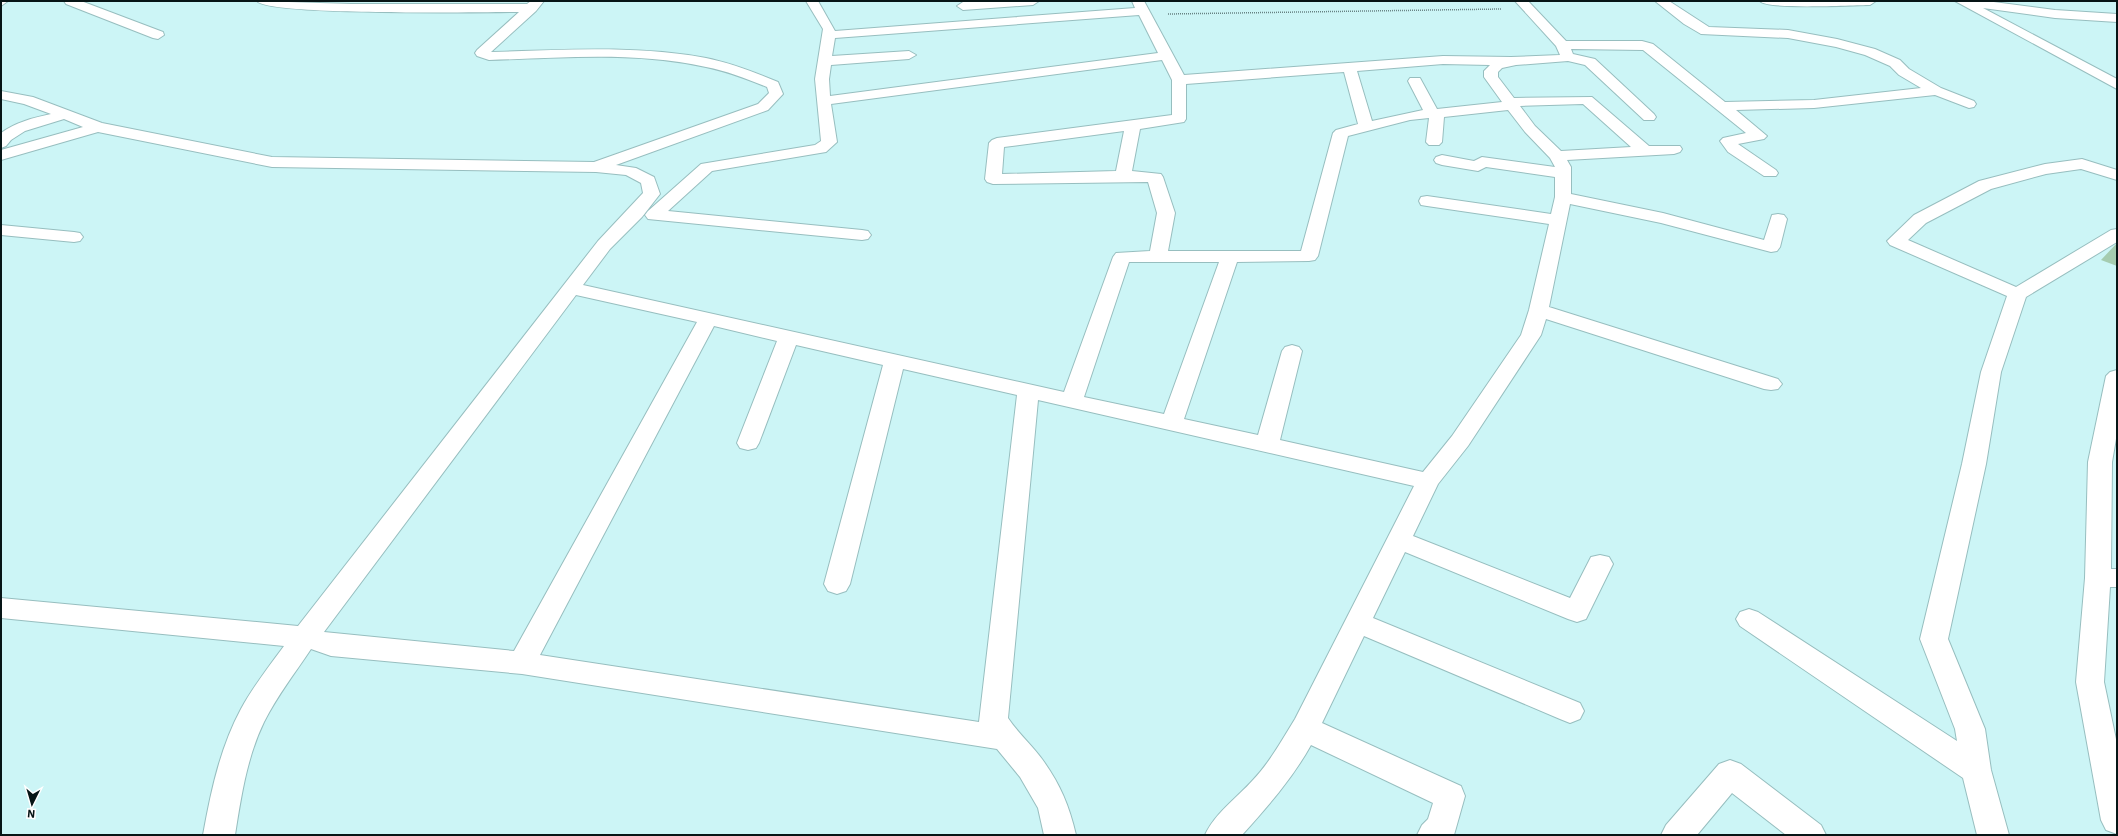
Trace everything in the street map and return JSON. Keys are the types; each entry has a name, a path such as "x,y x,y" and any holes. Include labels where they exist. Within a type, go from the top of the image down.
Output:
{"street":[{"path":"70,1 158,35"},
{"path":"263,1 294,5 351,8 535,4"},
{"path":"219,835 224,799 238,748 259,703 305,637 604,245 707,167 820,148 829,142 823,101 822,79 829,35 828,29 812,1"},
{"path":"963,6 1033,1"},
{"path":"1661,1 1688,22 1706,31 1788,34 1837,43 1870,52 1895,63 1904,72 1936,91 1970,104"},
{"path":"1766,1 1795,3 1870,1"},
{"path":"1947,1 2055,14 2117,18"},
{"path":"1962,2 2117,85"},
{"path":"535,4 482,53 489,56 647,55 691,60 754,75 772,85 776,94 763,107 596,167"},
{"path":"1524,5 1565,51 1590,62 1649,117"},
{"path":"829,35 1141,9 1179,80 1179,119 997,143 994,179 1123,176 1155,177 1166,213 1158,257"},
{"path":"1565,51 1642,45 1648,47 1759,136 1728,141 1734,149 1770,173"},
{"path":"1179,80 1443,60 1560,60 1565,51"},
{"path":"825,61 909,55"},
{"path":"823,101 1165,56"},
{"path":"1221,835 1265,789 1288,758 1359,623 1428,481 1460,441 1531,335 1539,310 1564,186 1560,165 1530,129 1491,77 1491,71 1498,64 1509,61"},
{"path":"1349,66 1366,126"},
{"path":"1415,80 1434,113 1434,142"},
{"path":"1721,106 1814,104 1936,91"},
{"path":"1,95 28,100 63,115 98,127 272,162 596,167 630,171 648,180 652,194 645,214"},
{"path":"1072,401 1122,258 1309,256 1341,133 1410,116 1512,104 1587,100 1644,150"},
{"path":"4,136 17,129 63,115"},
{"path":"1123,176 1133,125"},
{"path":"1,155 98,127"},
{"path":"1442,160 1478,166 1482,162 1560,165 1644,150 1674,149"},
{"path":"2017,294 1896,241 1920,220 1985,185 2045,169 2117,160"},
{"path":"2082,164 2117,175"},
{"path":"1563,197 1663,218 1771,246 1778,219"},
{"path":"1427,202 1558,220"},
{"path":"645,214 862,235"},
{"path":"1,230 74,237"},
{"path":"1993,835 1976,770 1970,729 1934,639 1974,464 1991,372 2017,294 2117,234"},
{"path":"1172,423 1230,256"},
{"path":"571,288 1428,481"},
{"path":"1539,310 1771,384"},
{"path":"522,663 709,318"},
{"path":"748,443 789,336"},
{"path":"1266,445 1292,351"},
{"path":"837,584 895,360"},
{"path":"2117,376 2109,462 2107,578 2090,682 2108,728 2117,820"},
{"path":"1028,390 993,720 1005,738 1031,768 1053,805 1060,835"},
{"path":"1400,540 1577,612 1600,564"},
{"path":"1,608 305,637 331,645 522,663 1005,738"},
{"path":"1749,619 1976,770"},
{"path":"1359,623 1570,711"},
{"path":"1305,728 1450,796 1442,827 1433,835"},
{"path":"1677,835 1730,773 1810,835"}],"path":[{"path":"1141,9 1524,5"}],"green space":[{"path":"2117,243 2117,266 2101,260"}]}
